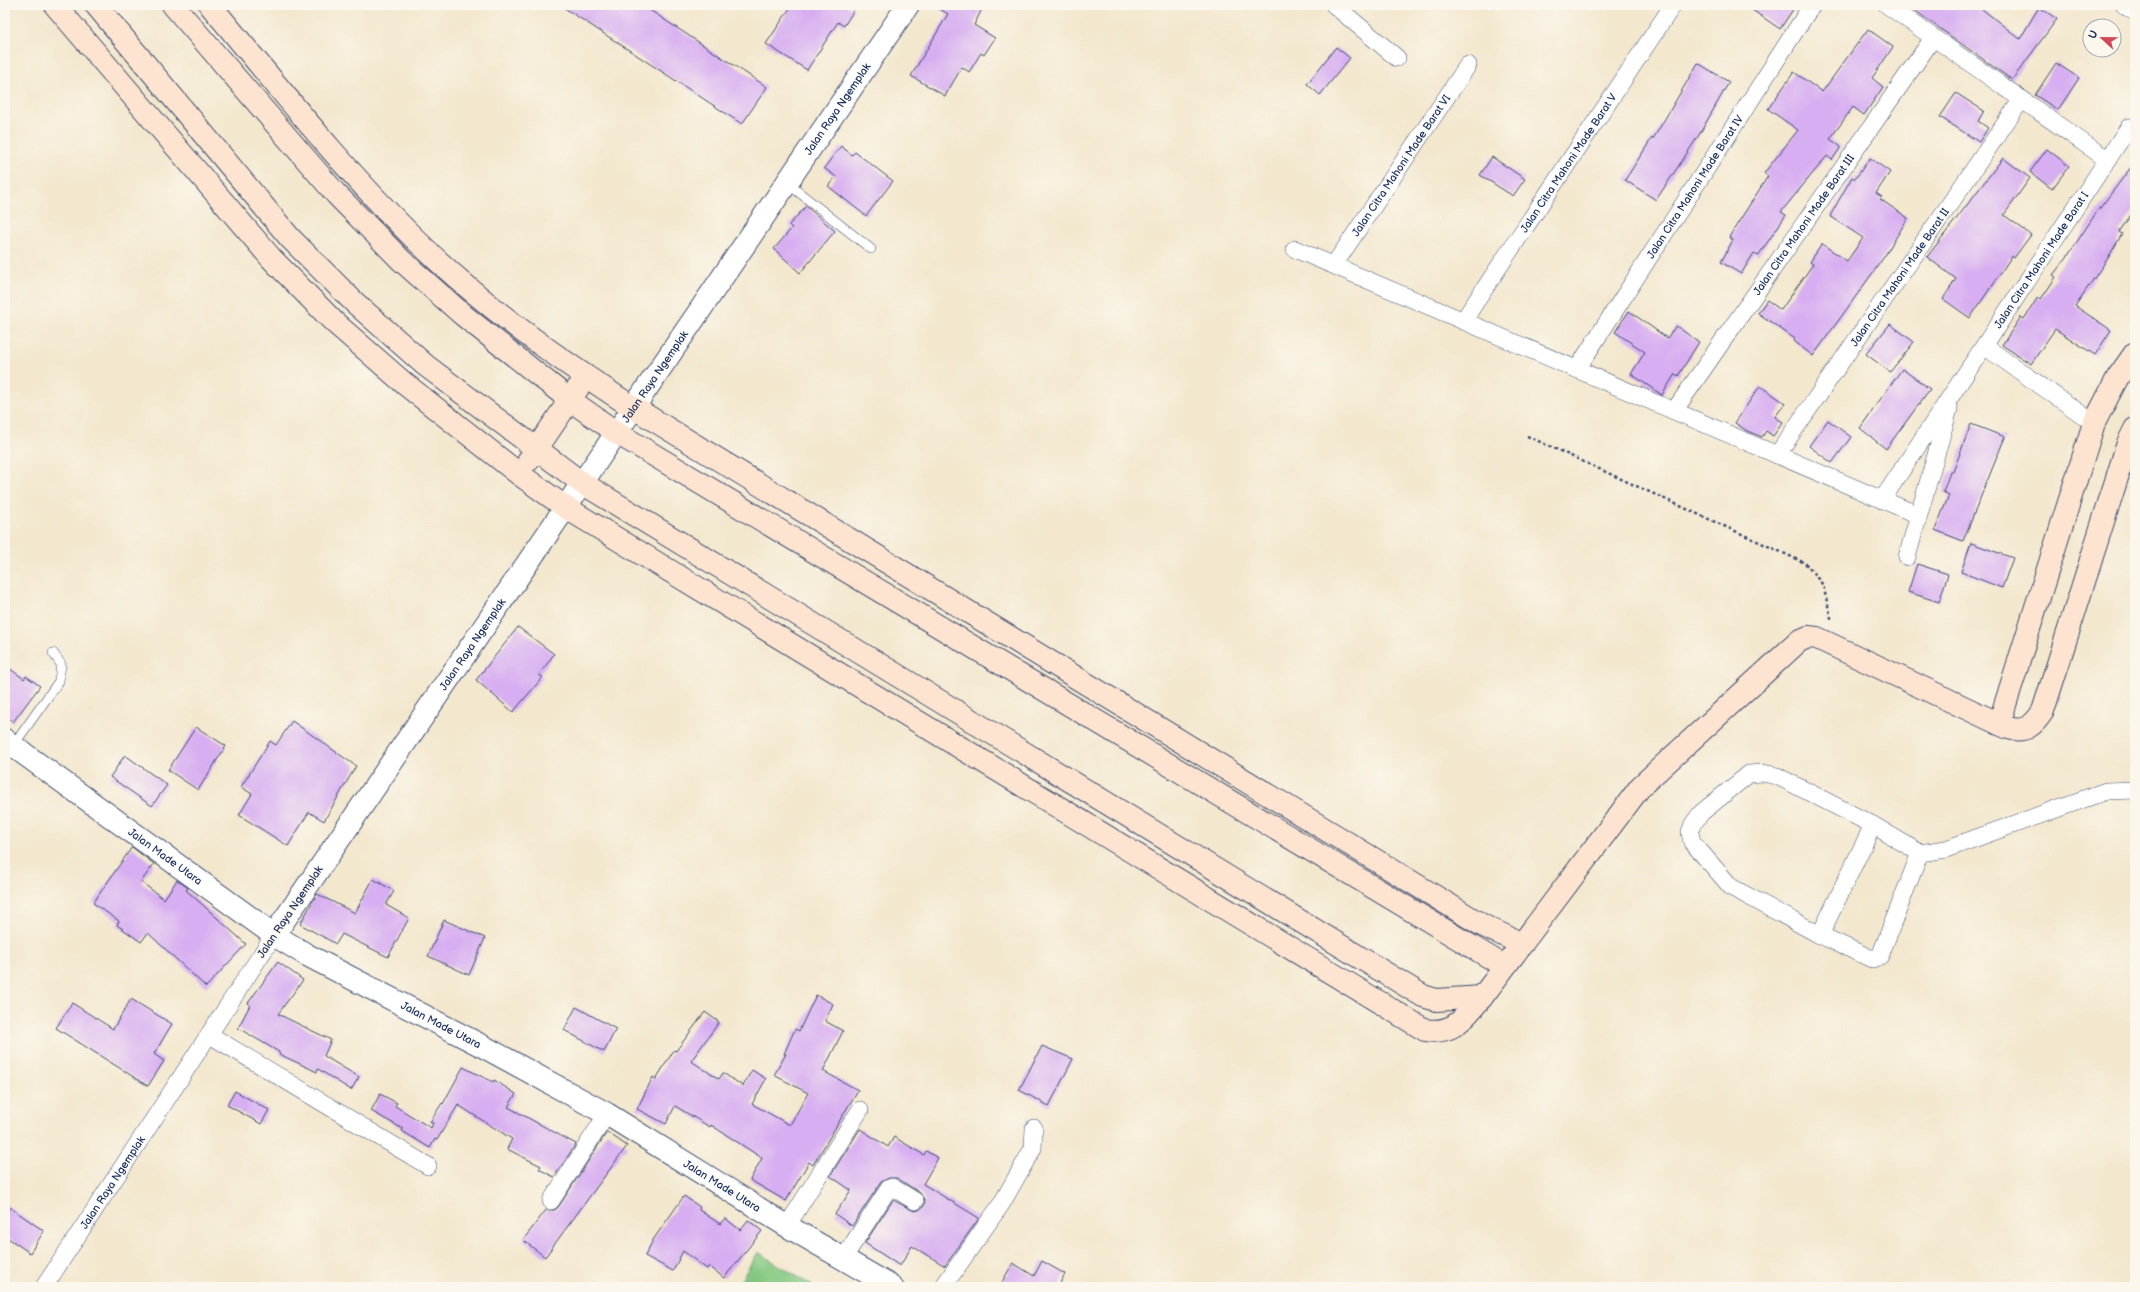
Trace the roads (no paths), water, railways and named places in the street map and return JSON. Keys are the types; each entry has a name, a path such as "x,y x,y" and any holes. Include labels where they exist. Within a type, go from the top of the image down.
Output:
{"main road":[{"path":"55,5 271,258 323,311 405,384 519,474 565,507 1425,1030 1436,1031 1457,1025 1482,997 1641,786 1799,641 1808,637 1817,638 1999,724 2017,730 2027,729 2036,722 2043,711 2128,462 2128,443 2135,429"},
{"path":"96,5 290,238 354,302 425,365 582,483 1423,996 1436,1000 1482,997"},
{"path":"173,5 336,194 402,261 463,315 570,400 617,433 1504,966"},
{"path":"210,5 356,178 417,241 479,297 586,377 634,408 1482,926 1522,944"},
{"path":"1999,724 2094,423 2118,376 2135,353"},
{"path":"519,474 586,377"}],"street":[{"name":"Jalan Raya Ngemplak","path":"44,1287 274,935 908,5"},
{"name":"Jalan Citra Mahoni Made Barat V","path":"1463,321 1673,5"},
{"name":"Jalan Citra Mahoni Made Barat IV","path":"1576,369 1812,5"},
{"path":"1887,5 2108,160"},
{"path":"2124,5 2135,12"},
{"path":"1342,7 1397,58"},
{"name":"Jalan Citra Mahoni Made Barat III","path":"1674,411 1932,38"},
{"name":"Jalan Citra Mahoni Made Barat VI","path":"1334,266 1468,65"},
{"name":"Jalan Citra Mahoni Made Barat II","path":"1777,455 2022,99"},
{"name":"Jalan Citra Mahoni Made Barat I","path":"1882,500 2129,127"},
{"path":"1295,249 1918,515"},
{"path":"1984,346 2094,423"},
{"name":"Jalan Citra Mahoni Made Barat I","path":"1907,557 1954,392"},
{"name":"Jalan Made Utara","path":"9,743 274,935 307,955 486,1048 607,1114 787,1226 892,1287"},
{"path":"1920,853 1878,958 1872,959 1820,935 1731,887 1692,842 1690,832 1693,824 1701,813 1749,774 1763,773 1777,776 1873,825 1920,853 1946,849 2106,792 2135,790"},
{"path":"1820,935 1873,825"},
{"path":"210,1035 428,1166"},
{"path":"787,1226 860,1110"},
{"path":"552,1200 607,1114"},
{"path":"943,1287 1002,1203 1033,1148 1034,1128"},
{"path":"843,1259 889,1188 892,1187 915,1201"}],"lane":[{"path":"787,183 871,249"},
{"path":"9,743 59,681 61,664 53,653"}]}
